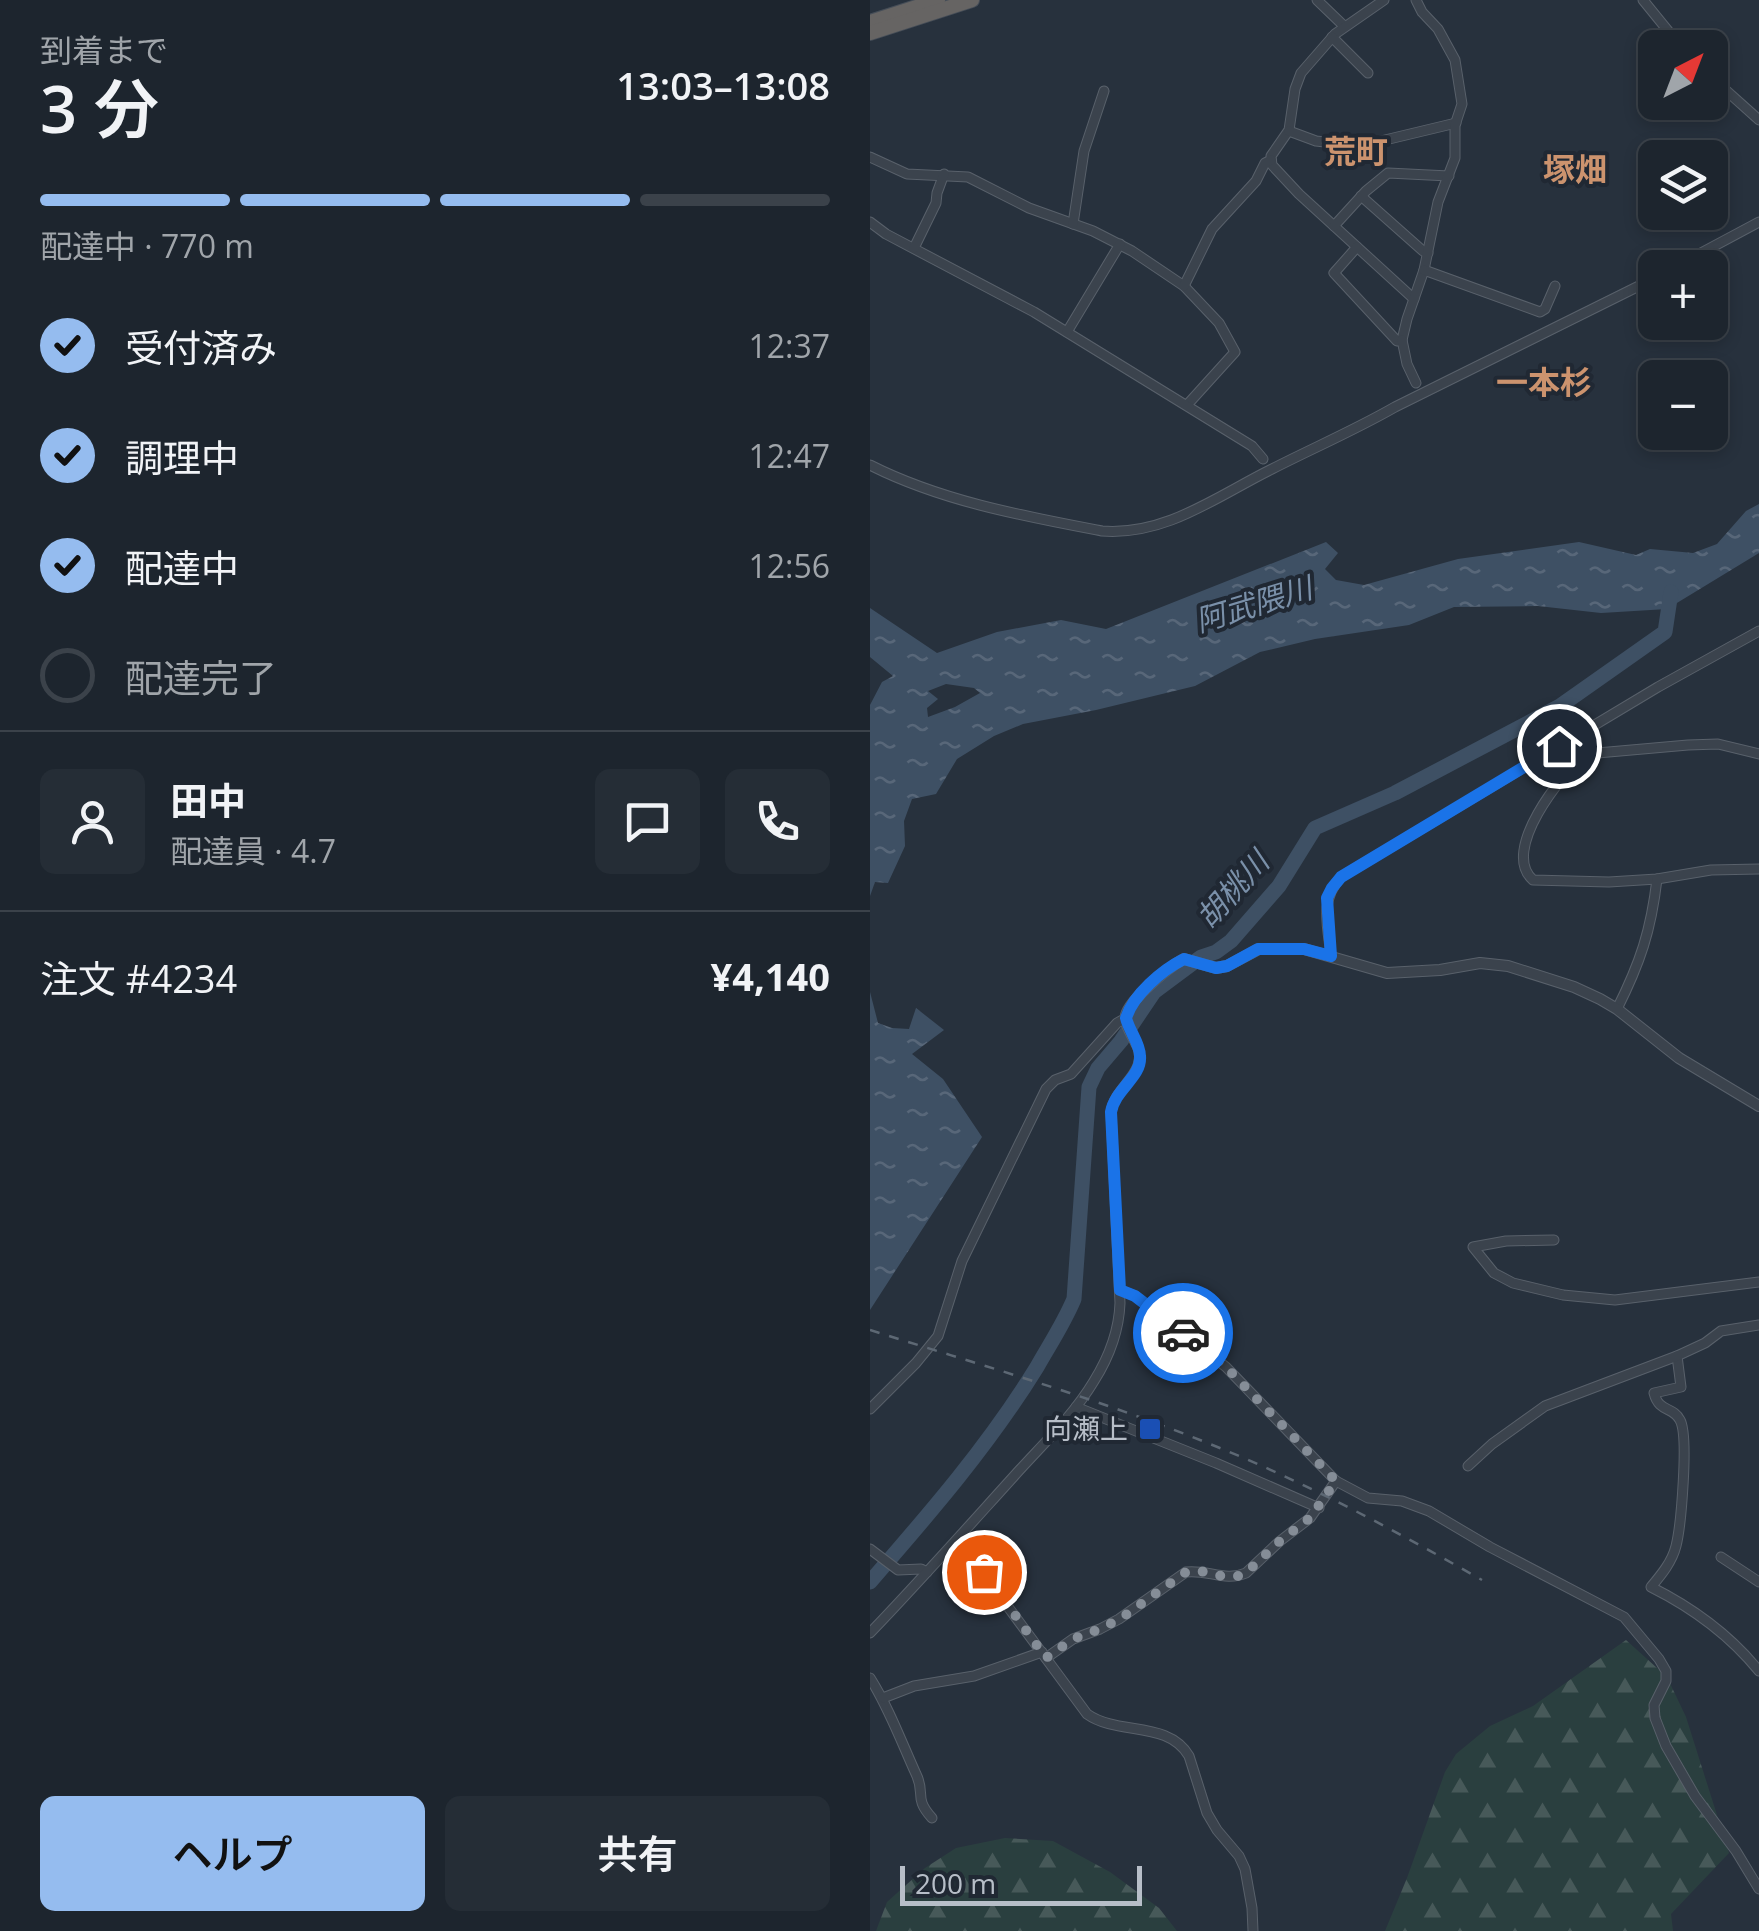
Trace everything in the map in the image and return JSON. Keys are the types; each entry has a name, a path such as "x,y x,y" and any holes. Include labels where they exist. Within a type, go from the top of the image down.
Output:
{"highway":[{"path":"870,22 898,6 938,0"},
{"path":"870,32 972,0"}],"street":[{"path":"1317,0 1344,26"},
{"path":"1384,0 1344,26 1298,79 1289,131 1271,160 1299,194 1414,299"},
{"path":"1416,0 1455,60 1462,104 1456,124 1455,158 1438,202 1424,270 1402,340 1416,383"},
{"path":"1643,0 1667,30"},
{"path":"1332,38 1368,73"},
{"path":"1073,224 1084,151 1104,91"},
{"path":"1728,92 1759,120"},
{"path":"1289,131 1316,140 1360,146 1456,124"},
{"path":"870,157 906,174 968,177 1029,208 1120,244 1184,286 1218,323 1235,354 1187,405"},
{"path":"1184,286 1212,229 1256,181 1265,162 1271,160"},
{"path":"1334,226 1388,173 1449,176"},
{"path":"914,248 936,203 944,174"},
{"path":"1361,196 1428,253"},
{"path":"870,222 1034,312 1252,446 1264,459"},
{"path":"1707,250 1759,222"},
{"path":"1067,332 1120,244"},
{"path":"1357,247 1334,273 1397,340 1402,340"},
{"path":"1424,270 1540,312 1545,310 1555,286"},
{"path":"870,464 908,481 1007,512 1102,531 1147,529 1176,520 1638,286"},
{"path":"1331,956 1327,898 1341,877 1759,631"},
{"path":"1759,754 1718,744 1592,752 1579,760 1556,786 1524,844 1523,864 1530,879 1610,882 1689,872 1759,869"},
{"path":"1617,1009 1645,946 1656,879"},
{"path":"870,1633 1076,1407 1116,1334 1120,1290 1111,1112 1115,1097 1139,1066 1140,1052 1131,1031 1132,1004 1173,965 1184,959 1216,968 1258,949 1304,949 1387,973 1480,963 1508,966 1574,986 1617,1009 1680,1058 1759,1106"},
{"path":"870,1409 938,1336 962,1261 1046,1088 1070,1074 1117,1024 1131,1031"},
{"path":"1554,1240 1506,1240 1473,1247 1494,1273 1513,1283 1563,1295 1615,1300 1759,1282"},
{"path":"1120,1290 1135,1296 1226,1367 1336,1481 1368,1498 1402,1502 1428,1511 1624,1618 1666,1672 1666,1681 1654,1705 1666,1746 1759,1889"},
{"path":"1468,1466 1544,1406 1677,1356 1721,1330 1759,1325"},
{"path":"1677,1356 1682,1387 1654,1393 1663,1408 1677,1414 1682,1424 1680,1517 1673,1554 1651,1587 1702,1615 1734,1642 1759,1671"},
{"path":"1076,1407 1319,1508"},
{"path":"882,1698 914,1686 974,1676 1044,1655 1120,1619 1186,1572 1226,1577 1246,1573 1310,1518 1336,1481"},
{"path":"958,1538 1090,1717 1104,1724 1172,1738 1186,1751 1207,1814 1245,1869 1253,1931"},
{"path":"870,1548 898,1570 927,1572"},
{"path":"1721,1556 1759,1582"},
{"path":"870,1678 918,1778 920,1802 932,1818"}],"green space":[{"path":"1626,1640 1667,1677 1686,1717 1729,1853 1671,1914 1673,1931 1385,1931 1445,1772 1456,1754 1490,1726 1533,1706"},
{"path":"1005,1838 1053,1841 1110,1872 1159,1908 1177,1931 876,1931 887,1902 925,1868 956,1848"}],"water":[{"name":"阿武隈川","path":"1759,504 1759,553 1667,609 1601,613 1538,606 1454,607 1409,625 1260,652 1195,686 1023,724 994,736 957,759 936,794 912,799 904,821 905,846 888,883 875,882 870,896 870,705 882,682 893,676 870,657 870,608 937,653 997,632 1061,620 1106,629 1326,542 1338,553 1325,569 1336,580 1364,585 1458,559 1579,542 1636,555 1650,549 1693,553 1717,544 1746,511","holes":["946,684 974,688 980,693 928,717 927,708 938,699 928,691"]},
{"path":"870,992 878,1023 909,1029 916,1008 944,1030 912,1054 943,1079 982,1137 870,1310"}],"waterway":[{"name":"胡桃川","path":"870,1582 999,1424 1070,1308 1074,1299 1089,1087 1098,1068 1154,992 1201,957 1231,941 1279,886 1315,828 1395,793 1560,706 1665,632 1671,592"}],"railway":[{"path":"870,1330 1084,1398 1210,1444 1349,1508 1482,1580"}],"way so far":[{"path":"984,1572 1046,1658 1073,1639 1120,1619 1186,1572 1239,1576 1315,1513 1336,1481 1226,1367 1183,1333"}],"place":[{"name":"向瀬上","path":"1150,1429"}],"district":[{"name":"荒町","path":"1356,152"},
{"name":"塚畑","path":"1575,170"},
{"name":"一本杉","path":"1544,383"}],"route":[{"path":"1183,1333 1135,1296 1120,1290 1111,1112 1115,1097 1140,1061 1126,1018 1132,1004 1184,959 1216,968 1258,949 1304,949 1331,956 1327,898 1341,877 1559,746"}]}
